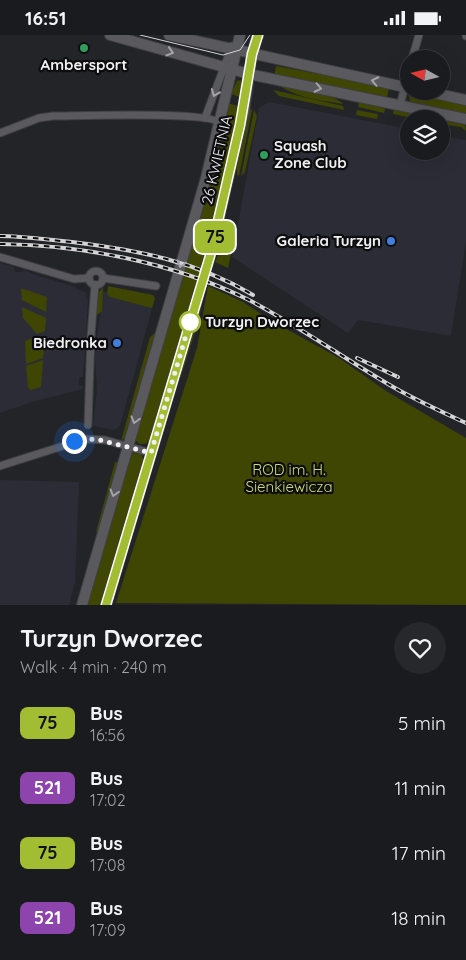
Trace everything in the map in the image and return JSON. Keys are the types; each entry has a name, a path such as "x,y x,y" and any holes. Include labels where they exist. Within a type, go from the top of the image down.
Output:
{"street":[{"path":"110,35 205,62 277,60 400,86"},
{"path":"169,35 236,60 270,78 466,119"},
{"path":"181,38 194,35"},
{"path":"240,35 236,60 246,100"},
{"path":"205,118 236,60 258,35"},
{"path":"415,50 419,35"},
{"name":"26 KWIETNIA","path":"82,605 206,178 236,60"},
{"path":"246,100 258,82 270,78"},
{"path":"450,96 466,100"},
{"name":"26 KWIETNIA","path":"106,605 210,256 246,100"},
{"path":"400,105 402,100"},
{"name":"26 KWIETNIA","path":"0,133 52,116 174,115 216,119 220,123"},
{"path":"0,257 74,279 89,278"},
{"path":"89,278 91,272 97,270 101,272 103,278 101,283 95,285"},
{"path":"88,425 95,285 89,278"},
{"path":"103,278 156,286"},
{"path":"0,466 85,439 105,440 151,453"}],"shaded area":[{"path":"269,102 400,127 400,160 450,160 450,137 466,140 466,241 451,336 358,320 348,333 232,257 259,108"},
{"path":"0,263 14,267 15,272 22,272 24,270 76,287 76,289 85,292 88,300 83,377 79,377 79,386 83,386 83,389 32,402 0,413"},
{"path":"103,291 148,305 152,308 120,426 114,430 93,426 97,389 95,354"},
{"path":"0,480 79,482 75,582 69,605 0,605"}],"green space":[{"path":"276,66 389,87 387,99 274,76"},
{"path":"241,80 242,98 231,94 237,81"},
{"path":"276,83 322,94 343,104 299,95"},
{"path":"273,90 343,106 344,110 279,96"},
{"path":"359,100 386,105 384,113 358,107"},
{"path":"410,100 447,100 466,104 466,115 450,110 410,103"},
{"path":"228,103 241,107 205,256 150,440 145,444 140,444 135,440"},
{"path":"394,107 404,110 400,110 400,115 393,114"},
{"path":"250,109 252,110 239,176 237,175 237,162"},
{"path":"254,110 257,116 245,172 241,176"},
{"path":"357,110 378,114 377,119 356,115"},
{"path":"450,122 465,125 466,131 461,127 450,125"},
{"path":"227,240 234,241 228,268 215,262"},
{"path":"108,286 153,295 155,298 152,308 110,297 107,294"},
{"name":"ROD im. H. Sienkiewicza","path":"208,286 243,302 270,320 339,358 386,391 466,438 466,605 116,603 197,348"},
{"path":"103,287 102,311 96,316 99,292"},
{"path":"21,288 47,297 46,312 22,300"},
{"path":"203,298 199,319 181,377 179,376"},
{"path":"22,307 46,318 45,331 37,334 23,318"},
{"path":"155,333 154,345 127,436 121,441 150,337"},
{"path":"35,337 44,347 43,358 26,364 25,341"},
{"path":"43,360 41,387 30,390 26,366"},
{"path":"131,453 141,454 144,461 102,605 86,605 129,455"},
{"path":"115,462 119,463 99,531 96,532"}],"tram line":[{"path":"140,35 223,55 240,50 250,35"}],"railway":[{"path":"0,236 72,242 143,253 210,273 253,295"},
{"path":"0,244 32,245 96,252 159,266 220,287 249,300 302,330 397,389 466,423"},
{"path":"357,358 398,377"}],"bus line":[{"name":"75","path":"106,605 205,275 245,103 252,54 258,35"}],"place":[{"name":"Ambersport","path":"84,48"},
{"name":"Squash Zone Club","path":"264,155"},
{"name":"Galeria Turzyn","path":"391,241"},
{"name":"Turzyn Dworzec","path":"190,322"},
{"name":"Biedronka","path":"117,343"}],"route":[{"path":"74,441 85,439 105,440 151,453 190,322"}]}
